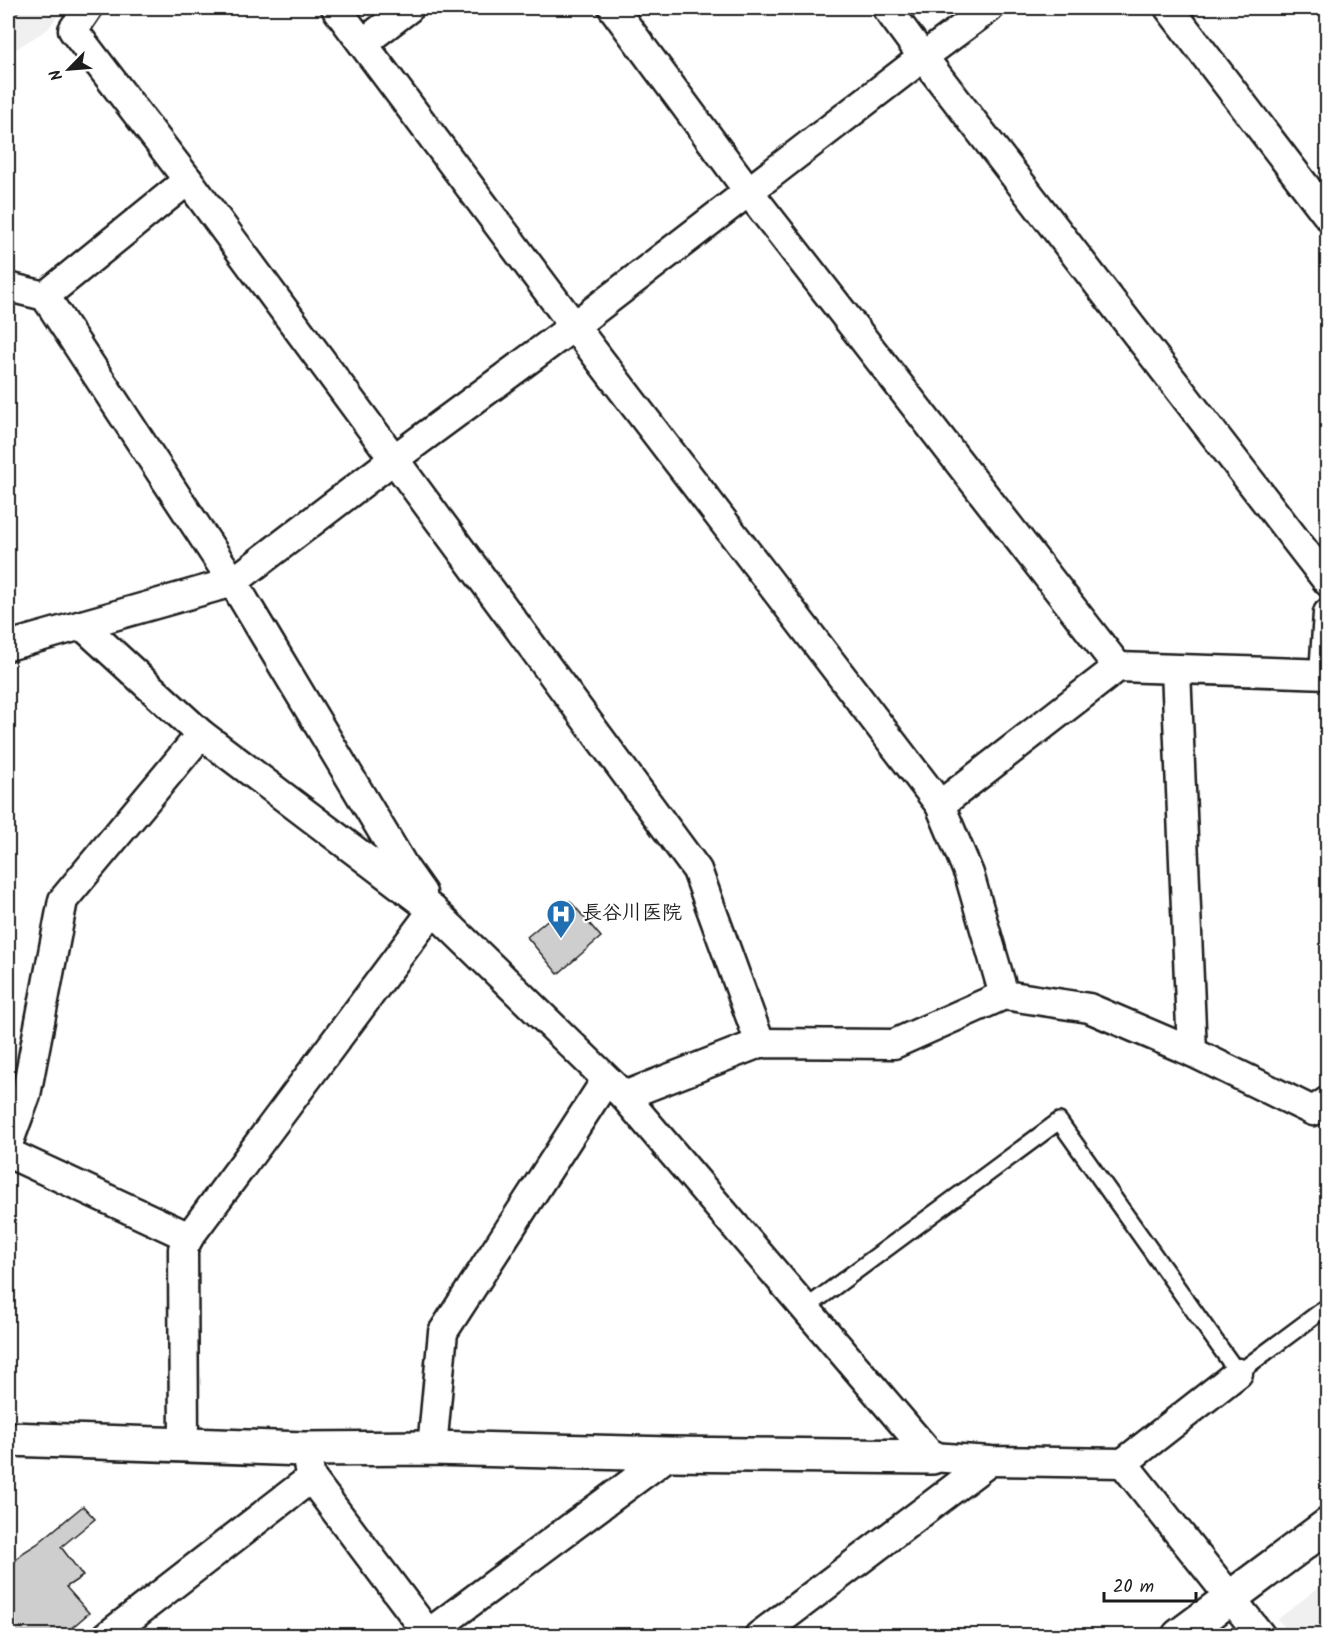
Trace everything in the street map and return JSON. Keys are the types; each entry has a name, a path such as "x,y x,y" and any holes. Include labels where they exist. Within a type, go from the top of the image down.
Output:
{"street":[{"path":"88,8 73,30 188,180 697,870 760,1043"},
{"path":"336,8 574,326 940,805 969,874 1004,995"},
{"path":"363,43 409,8"},
{"path":"614,8 748,192 1118,667"},
{"path":"886,8 1328,582"},
{"path":"8,646 232,582 574,326 989,8"},
{"path":"1169,8 1328,216"},
{"path":"45,296 188,180"},
{"path":"8,287 45,296 232,582 405,869 433,910"},
{"path":"940,805 1118,667 1326,674 1328,613"},
{"path":"82,625 201,734 433,910 615,1088 932,1457"},
{"path":"1176,670 1192,1052"},
{"path":"8,1144 26,1095 63,900 201,734"},
{"path":"183,1445 183,1249 189,1237 433,910"},
{"path":"432,1448 443,1332 615,1088 760,1043 894,1044 1004,995 1089,1008 1192,1052 1313,1111 1328,1101"},
{"path":"8,1153 189,1237"},
{"path":"8,1439 183,1445 308,1464 432,1448 932,1457 990,1461 1123,1463 1238,1373"},
{"path":"308,1464 428,1635 670,1454"},
{"path":"759,1635 990,1461"},
{"path":"1123,1463 1261,1635"},
{"path":"107,1635 308,1464"},
{"path":"1179,1635 1328,1525"}],"lane":[{"path":"806,1308 1059,1121 1238,1373 1328,1306"}],"shaded area":[{"path":"8,8 63,8 48,29 8,54"},
{"path":"1327,1581 1327,1635 1290,1635 1278,1619"}],"building":[{"path":"8,8 24,8 8,17"},
{"path":"570,901 601,937 558,974 527,937"},
{"path":"83,1506 95,1519 61,1547 83,1576 66,1587 89,1613 62,1636 14,1636 8,1626 8,1558 12,1565 21,1554 37,1544"},
{"path":"8,1525 11,1529 12,1541 8,1545"}],"place":[{"name":"長谷川医院","path":"561,940"}]}
